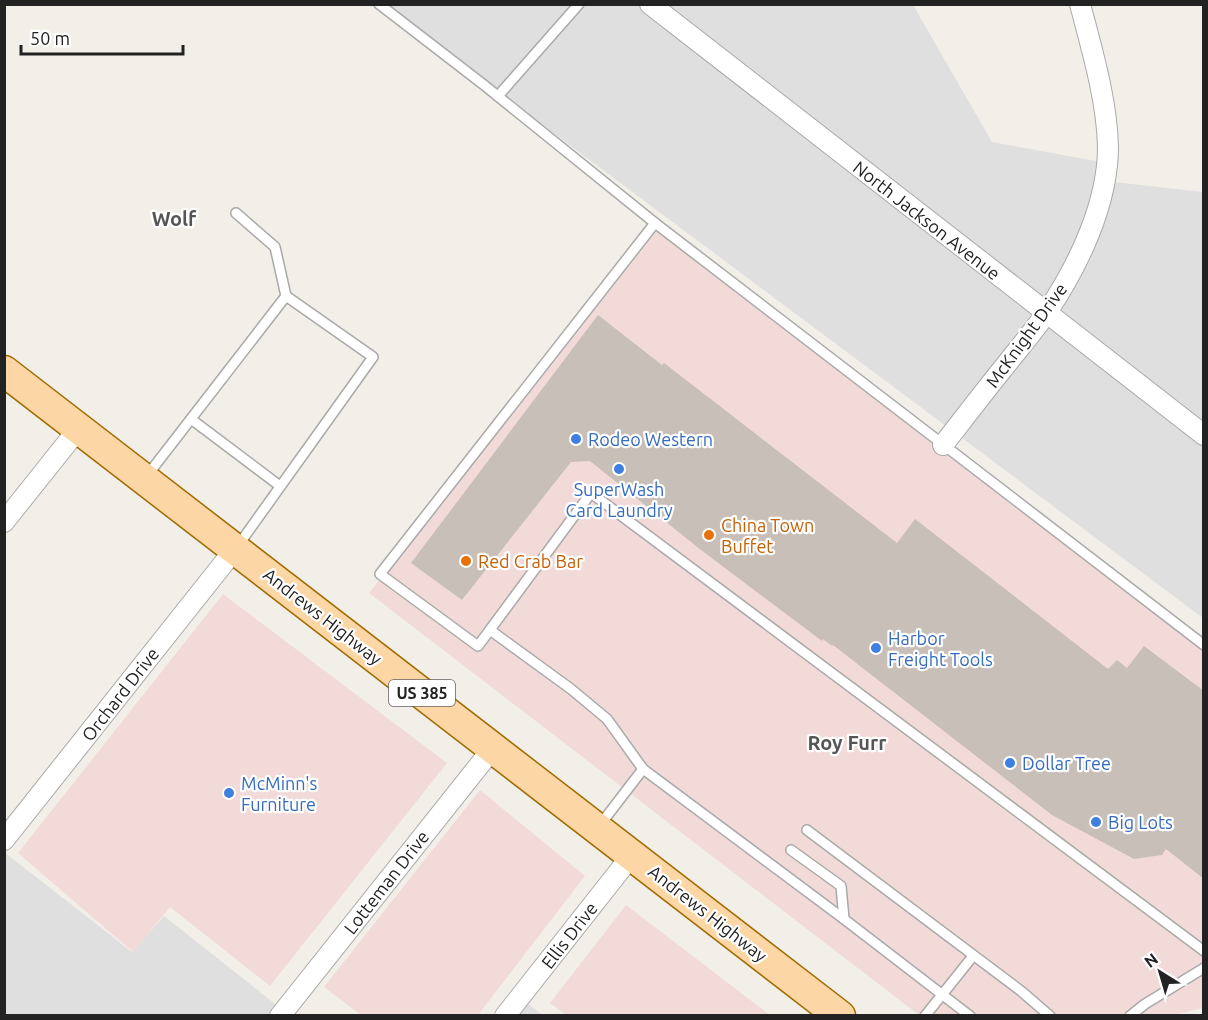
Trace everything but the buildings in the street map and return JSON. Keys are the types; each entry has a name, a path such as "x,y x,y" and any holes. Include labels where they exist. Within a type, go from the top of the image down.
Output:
{"main road":[{"name":"Andrews Highway","path":"4,371 840,1016"}],"street":[{"name":"North Jackson Avenue","path":"650,4 1203,435"},
{"name":"McKnight Drive","path":"943,445 1047,313 1086,242 1099,204 1106,172 1108,147 1104,110 1080,4"},
{"path":"4,522 79,428"},
{"name":"Orchard Drive","path":"4,840 235,549"},
{"name":"Lotteman Drive","path":"280,1016 493,747"},
{"name":"Ellis Drive","path":"505,1016 632,855"}],"lane":[{"path":"379,4 498,96 655,224 1203,645"},
{"path":"498,96 579,4"},
{"path":"235,549 373,357 286,296 275,247 236,213"},
{"path":"655,224 380,574 478,646 591,493 1203,951"},
{"path":"145,479 286,296"},
{"path":"190,419 280,486"},
{"path":"490,630 607,718 643,769 970,1016"},
{"path":"597,828 643,769"},
{"path":"807,830 1021,991 1050,1016"},
{"path":"791,850 841,886 844,919"},
{"path":"925,1016 973,956"},
{"path":"1130,1016 1203,968"}],"shaded area":[{"path":"382,5 913,5 992,142 1107,163 1105,181 1203,192 1203,618"},
{"path":"657,231 1203,650 1203,1008 1169,1016 919,1015 369,593"},
{"path":"223,594 447,763 270,986 170,907 133,952 18,853"},
{"path":"480,790 585,876 478,1015 361,1015 324,987"},
{"path":"4,852 132,952 164,916 289,1015 5,1015"},
{"path":"626,905 770,1015 566,1015 550,1003"},
{"path":"512,992 543,1015 493,1016"}],"place":[{"name":"Rodeo Western","path":"576,439"},
{"name":"SuperWash Card Laundry","path":"619,469"},
{"name":"China Town Buffet","path":"709,535"},
{"name":"Red Crab Bar","path":"466,561"},
{"name":"Harbor Freight Tools","path":"876,648"},
{"name":"Dollar Tree","path":"1010,763"},
{"name":"McMinn's Furniture","path":"229,793"},
{"name":"Big Lots","path":"1096,822"}],"district":[{"name":"Wolf","path":"174,218"},
{"name":"Roy Furr","path":"847,742"}]}
